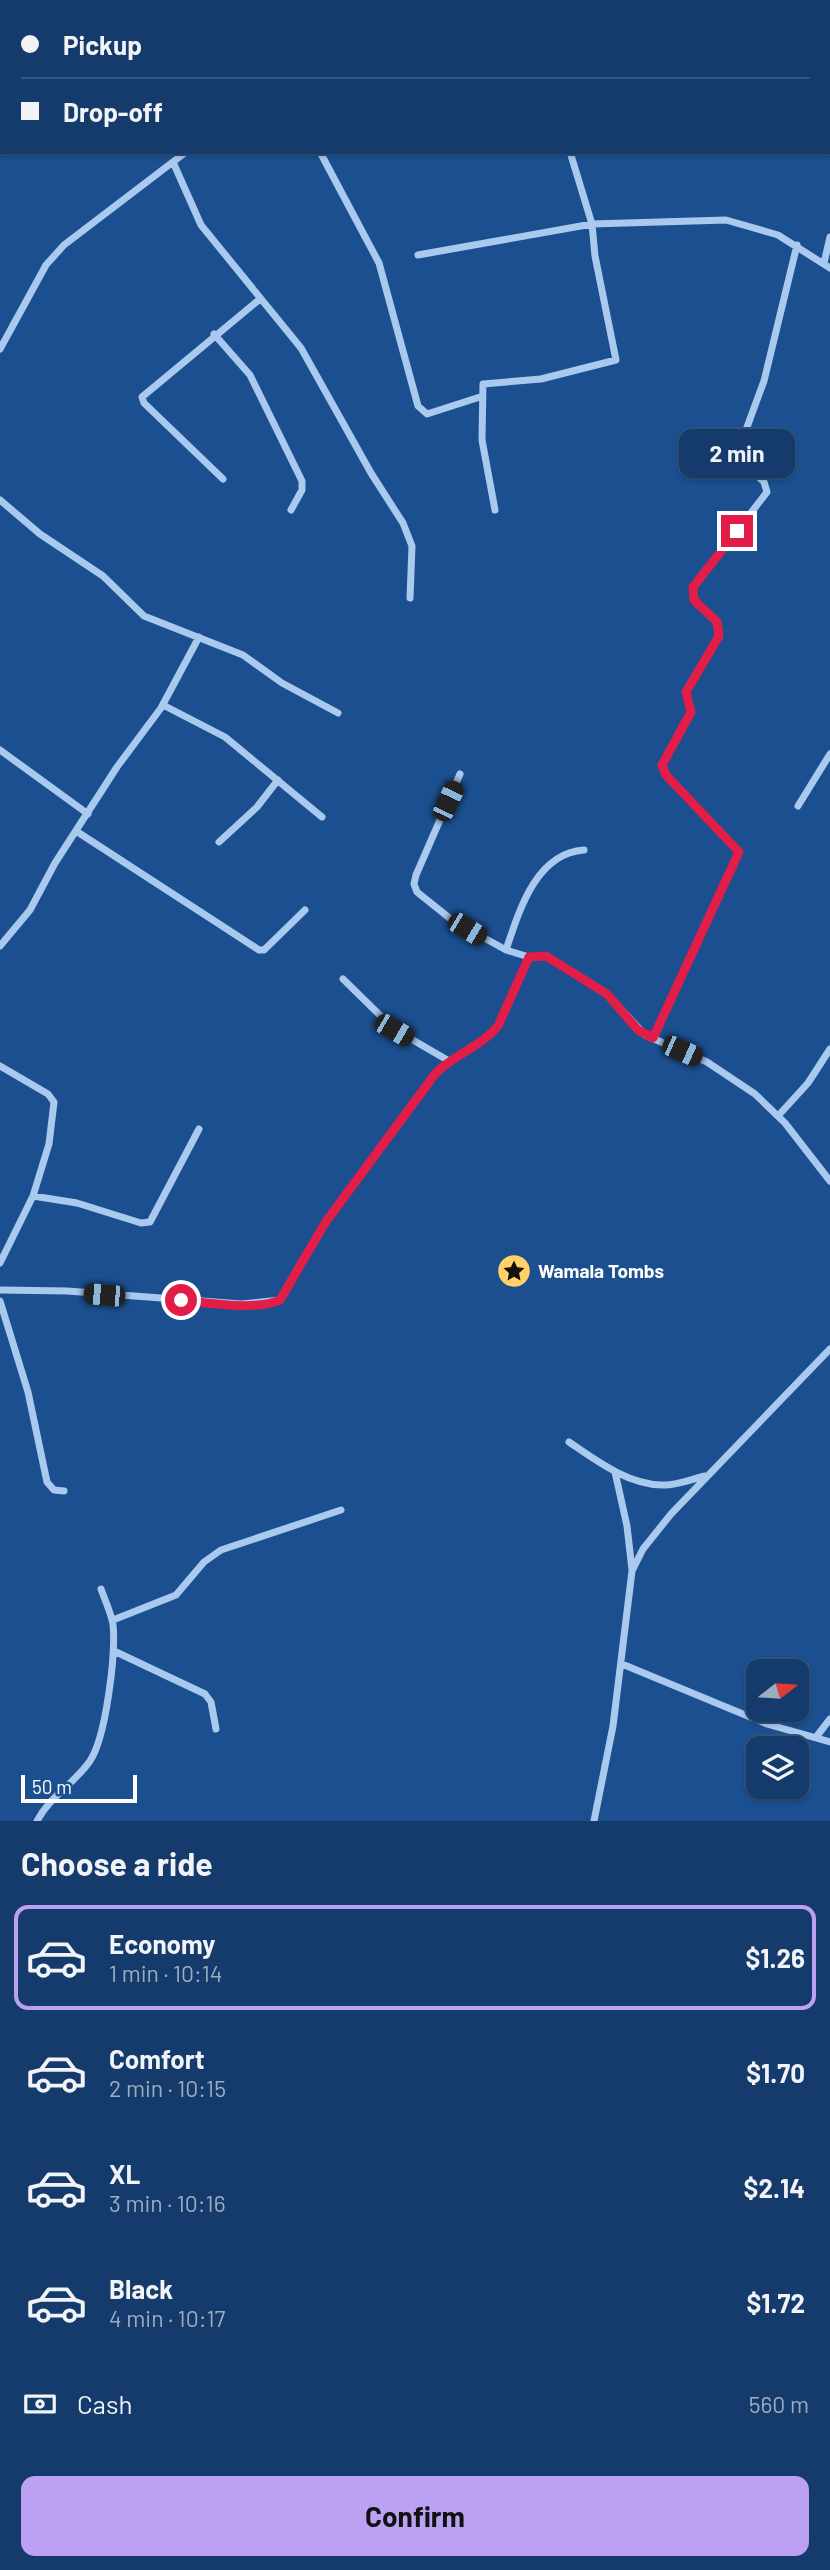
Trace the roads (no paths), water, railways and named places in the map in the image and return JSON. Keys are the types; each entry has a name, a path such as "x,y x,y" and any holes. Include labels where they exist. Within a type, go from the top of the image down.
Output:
{"street":[{"path":"0,349 46,265 64,244 183,154"},
{"path":"321,154 379,264 418,406 427,414 480,397"},
{"path":"495,510 482,440 480,388 487,382 541,379 615,360 595,256 592,224 571,154"},
{"path":"173,162 201,225 301,348 409,534 413,569 410,598"},
{"path":"418,255 592,224 726,220 749,224 797,245 827,266 830,237"},
{"path":"653,1038 739,852 666,775 662,765 691,712 686,692 719,636 717,622 694,600 693,587 767,492 764,482 736,457 764,381 797,245"},
{"path":"223,480 142,397 214,334 260,299"},
{"path":"214,334 250,375 297,469 302,490 291,510"},
{"path":"0,500 40,534 103,576 144,616 243,655 282,683 338,713"},
{"path":"0,946 30,910 76,831 163,705 199,637"},
{"path":"163,705 225,737 321,817"},
{"path":"0,750 88,814"},
{"path":"798,806 830,754"},
{"path":"460,774 428,843 414,884 417,892 452,920 506,950 529,957 546,956 607,994 638,1030 707,1062 755,1094 778,1116 830,1181"},
{"path":"219,842 257,807 278,780"},
{"path":"76,831 259,950 264,950 305,910"},
{"path":"506,950 520,909 538,877 565,853 584,850"},
{"path":"0,1290 66,1291 242,1304 273,1304 280,1300 325,1223 435,1074 449,1061 475,1047 498,1026 529,957"},
{"path":"343,979 394,1030 449,1061"},
{"path":"778,1116 808,1083 830,1049"},
{"path":"0,1066 48,1094 54,1102 49,1144 33,1196 0,1264"},
{"path":"33,1196 77,1203 148,1223 199,1129"},
{"path":"0,1301 29,1392 47,1482 54,1490 64,1491"},
{"path":"632,1571 643,1549 706,1476 828,1353"},
{"path":"569,1442 615,1472 663,1485 706,1476"},
{"path":"594,1821 622,1664 632,1571 627,1526 615,1472"},
{"path":"113,1620 177,1595 204,1562 221,1550 341,1510"},
{"path":"37,1821 53,1797 80,1773 97,1749 114,1651 113,1620 100,1589"},
{"path":"114,1651 195,1686 211,1702 216,1729"},
{"path":"622,1664 767,1724 817,1736 830,1742"},
{"path":"817,1736 830,1719"}],"place":[{"name":"Wamala Tombs","path":"514,1271"}]}
